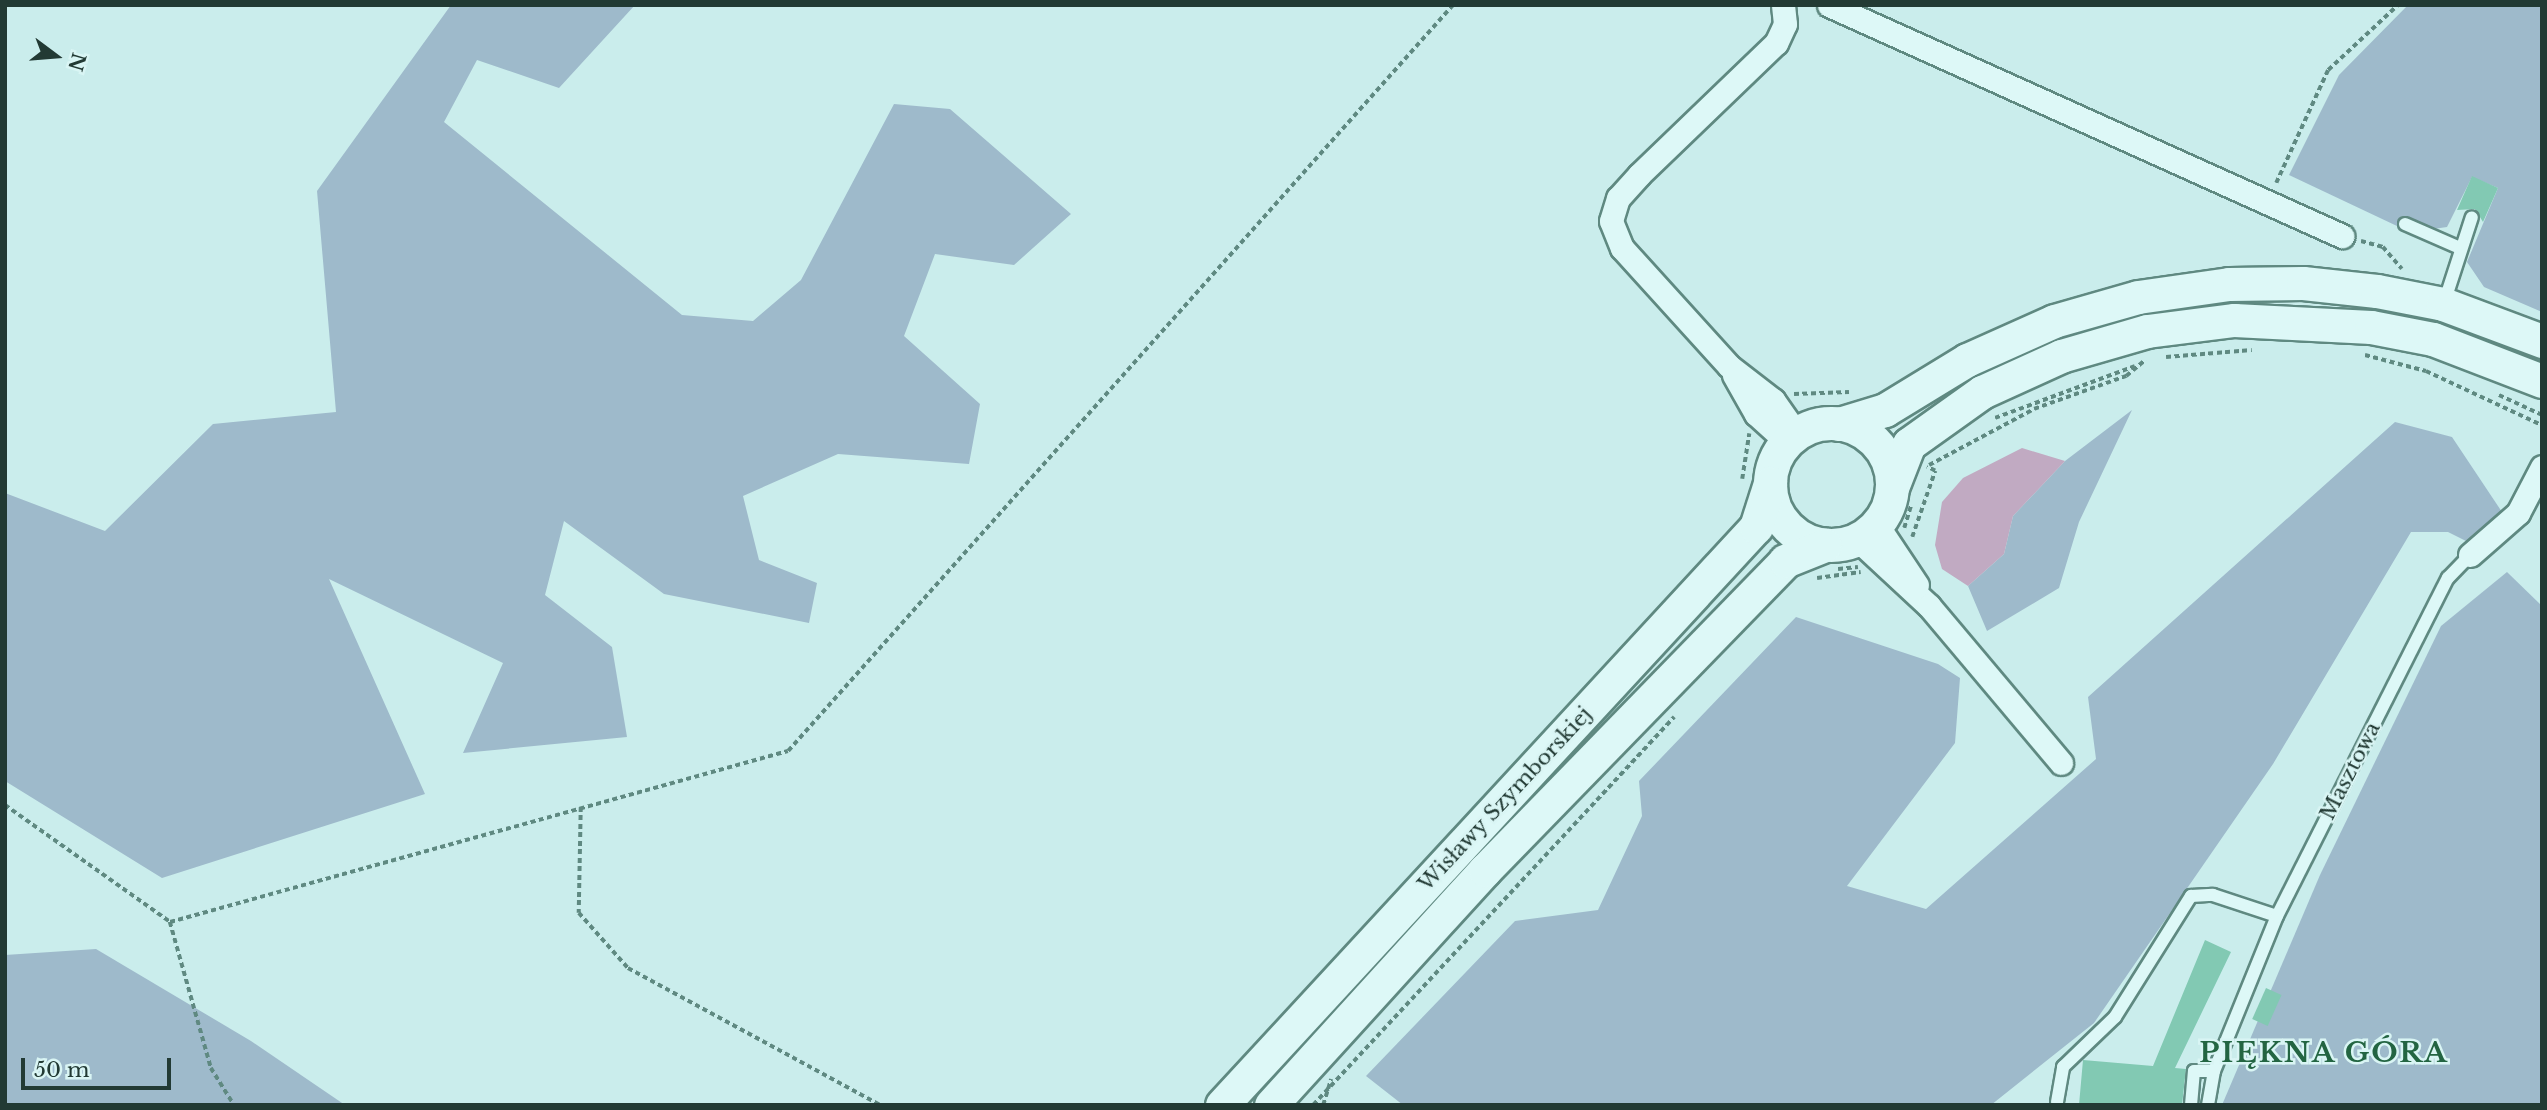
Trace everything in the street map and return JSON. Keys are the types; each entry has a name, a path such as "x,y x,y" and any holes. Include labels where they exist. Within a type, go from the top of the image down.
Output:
{"main road":[{"path":"2542,341 2443,304 2303,283 2138,298 2054,321 1966,360 1885,410 1792,438 1770,483 1786,525 1825,545 1867,532 1892,485 1909,444 1982,392 2061,356 2147,331 2234,320 2371,327 2433,339 2542,381"},
{"path":"1839,424 1877,444 1892,485"},
{"name":"Wisławy Szymborskiej","path":"1222,1105 1756,527 1770,483"},
{"name":"Wisławy Szymborskiej","path":"1271,1105 1485,870 1785,561 1825,545"}],"street":[{"path":"1783,5 1785,24 1776,43 1618,198 1611,221 1622,248 1729,366 1773,400 1792,438"},
{"path":"1829,5 2268,200 2342,236"},
{"name":"Masztowa","path":"2470,555 2518,513 2542,467"},
{"path":"1867,532 2061,763"}],"lane":[{"path":"2443,304 2472,217"},
{"path":"2405,224 2460,248"},
{"name":"Masztowa","path":"2208,1105 2214,1070 2277,916 2448,578 2470,555"},
{"path":"2057,1102 2063,1068 2115,1017 2191,896 2213,895 2277,916"},
{"path":"2191,1105 2194,1071 2214,1070"}],"path":[{"path":"170,922 788,751 1453,5"},
{"path":"2268,200 2328,70 2398,5"},
{"path":"2342,236 2383,247 2403,271"},
{"path":"2244,341 2256,341"},
{"path":"2157,350 2207,344"},
{"path":"2365,345 2389,352"},
{"path":"1986,422 2139,364 2263,349"},
{"path":"2355,354 2426,371 2542,425"},
{"path":"1926,467 1984,433 2139,364 2148,357"},
{"path":"2425,361 2542,415"},
{"path":"1926,467 1932,452"},
{"path":"1911,543 1935,471 1926,467"},
{"path":"1809,581 1873,570"},
{"path":"1313,1105 1678,712"},
{"path":"5,805 170,922 211,1068 234,1105"},
{"path":"581,807 579,913 628,968 880,1105"}],"shaded area":[{"path":"451,5 635,5 559,88 477,60 444,122 682,315 753,321 801,280 894,104 950,109 1071,214 1014,265 935,254 904,336 980,404 969,464 838,454 743,496 759,560 817,583 809,623 664,594 564,521 545,595 612,647 627,737 463,753 503,663 329,579 425,794 162,878 5,781 5,493 105,531 213,424 336,412 317,191"},
{"path":"2408,5 2542,5 2542,312 2484,287 2467,262 2498,188 2472,177 2447,227 2433,229 2402,216 2397,226 2289,175 2339,75"},
{"path":"2132,410 2079,522 2059,588 1987,631 1968,586 2004,554 2013,516 2065,461"},
{"path":"2395,422 2452,437 2502,512 2474,545 2448,532 2411,532 2273,764 2094,1023 1991,1105 1403,1105 1366,1076 1515,921 1598,910 1642,816 1639,781 1796,617 1938,664 1960,678 1955,743 1847,886 1926,909 2096,759 2088,697"},
{"path":"2022,448 2065,461 2013,516 2004,554 1968,586 1942,569 1935,545 1942,502 1963,478"},
{"path":"2507,572 2542,606 2542,1105 2222,1105 2320,875 2441,626"},
{"path":"96,949 251,1041 345,1105 5,1105 5,955"}],"building":[{"path":"2472,176 2498,188 2483,222 2475,209 2457,210"},
{"path":"2205,940 2231,952 2175,1068 2186,1069 2182,1105 2079,1105 2083,1060 2153,1066"},
{"path":"2266,988 2282,995 2268,1026 2252,1019"}],"district":[{"name":"PIĘKNA GÓRA","path":"2324,1053"}]}
